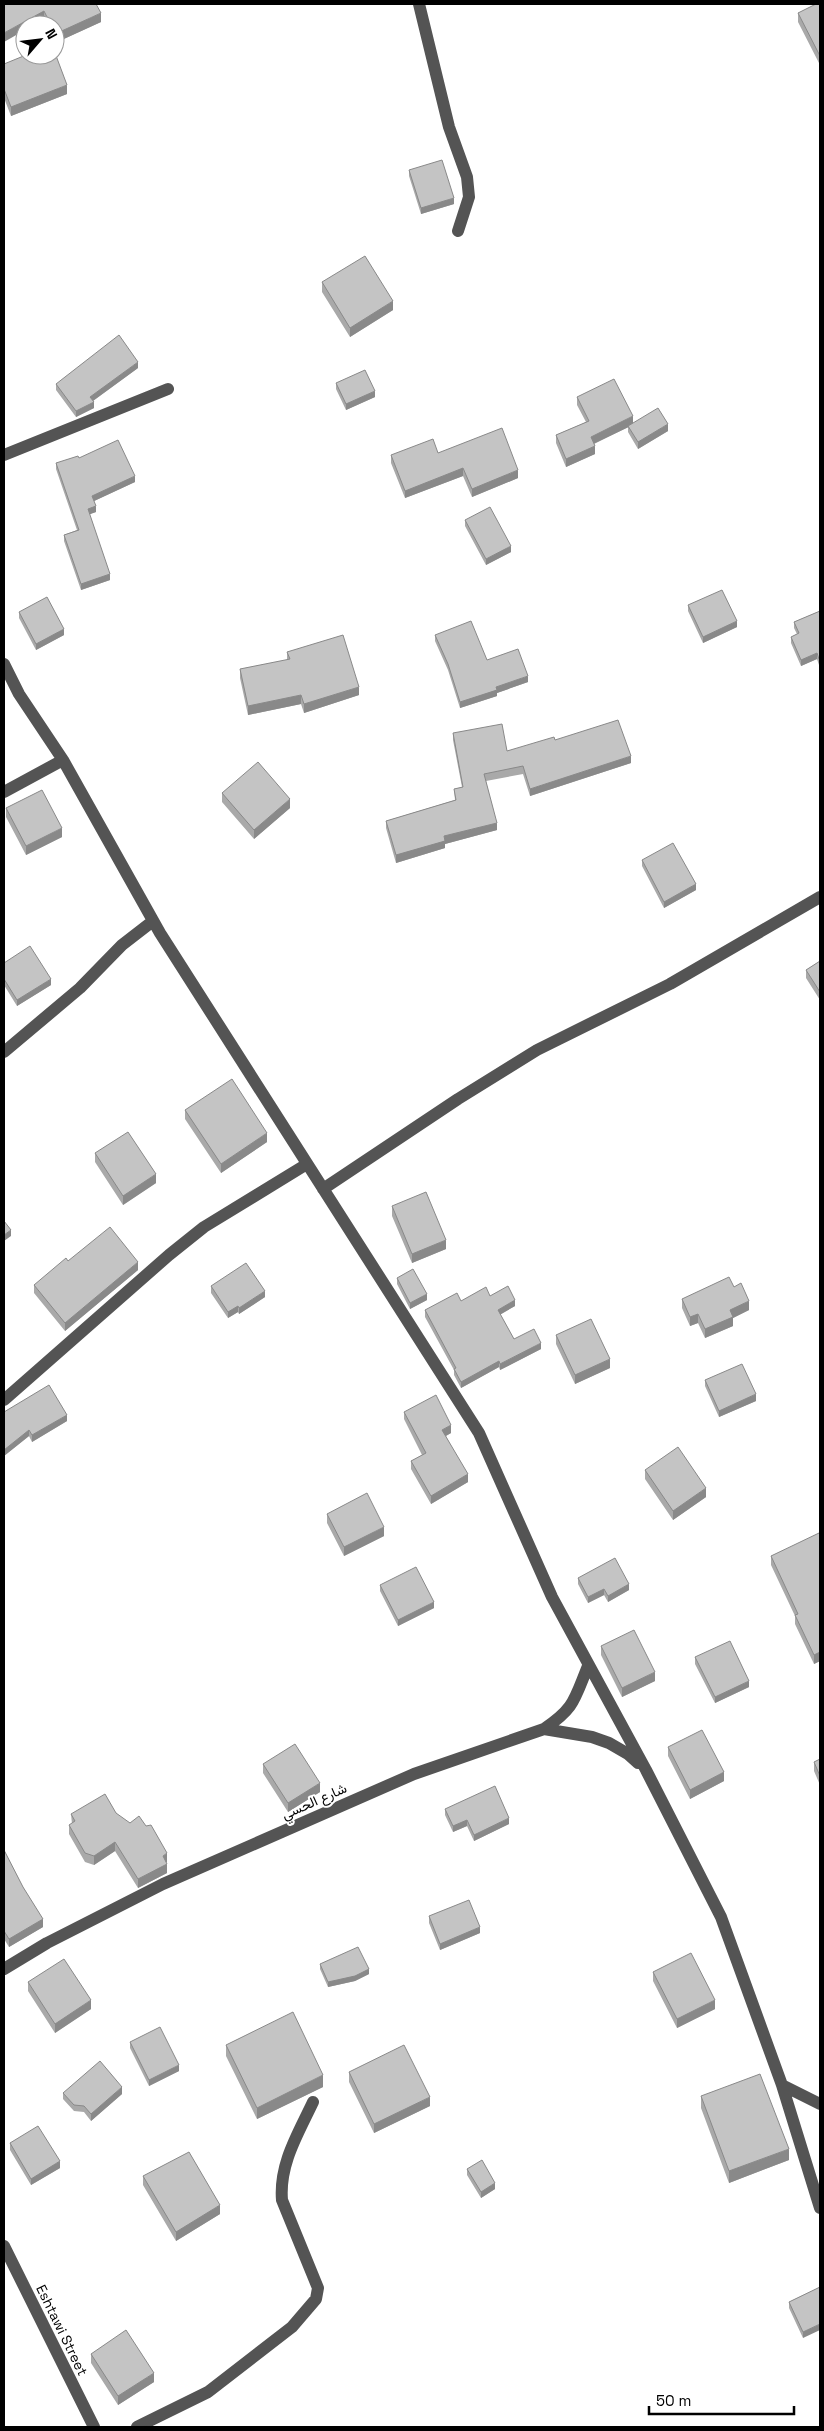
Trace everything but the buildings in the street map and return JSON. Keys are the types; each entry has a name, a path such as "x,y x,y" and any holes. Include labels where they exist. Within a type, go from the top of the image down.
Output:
{"street":[{"path":"419,4 449,127 467,177 469,197 458,231"},
{"path":"4,455 168,389"},
{"path":"4,664 19,694 63,760 154,921 479,1432 552,1597 646,1770 720,1917 782,2085 820,2208"},
{"path":"4,792 63,760"},
{"path":"323,1189 458,1099 537,1050 670,984 820,897"},
{"path":"4,1052 80,988 122,945 154,921"},
{"path":"4,1400 169,1255 204,1227 307,1164"},
{"path":"544,1729 567,1712 575,1701 588,1666"},
{"name":"شارع الحسي","path":"4,1969 47,1943 162,1884 414,1774 544,1729 592,1737 609,1743 628,1754 646,1770"},
{"path":"782,2085 820,2104"},
{"path":"137,2427 208,2392 292,2327 316,2299 318,2288 282,2200 281,2185 284,2165 312,2102"},
{"name":"Eshtawi Street","path":"4,2246 94,2427"}]}
